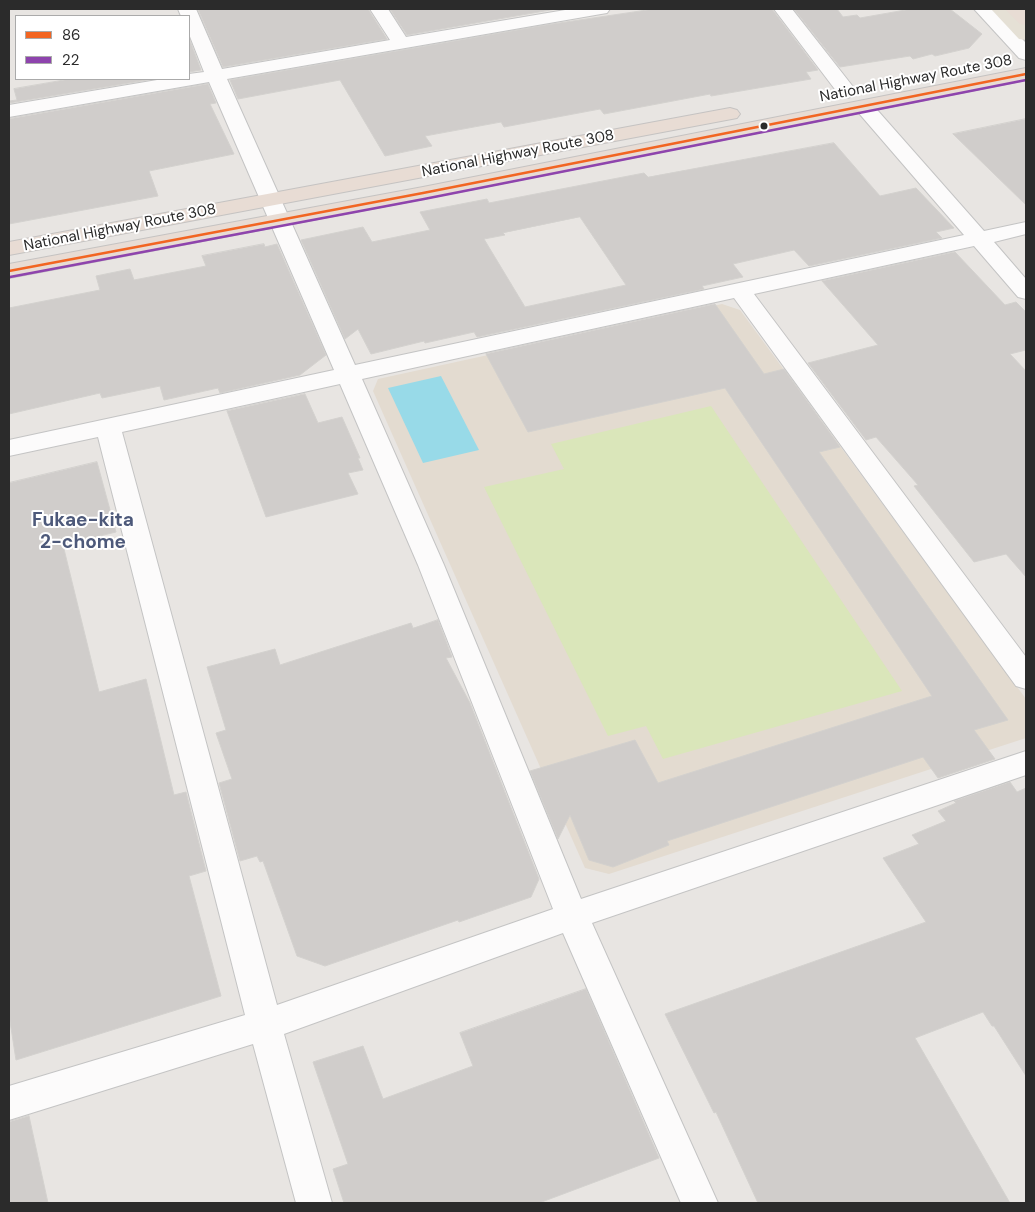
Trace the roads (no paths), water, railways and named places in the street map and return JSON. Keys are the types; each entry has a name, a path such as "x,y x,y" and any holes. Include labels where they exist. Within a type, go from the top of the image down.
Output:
{"highway":[{"path":"1014,9 1026,20"},
{"name":"National Highway Route 308","path":"9,271 273,210 1026,56"},
{"name":"National Highway Route 308","path":"9,250 273,210 864,107 1026,74"}],"main road":[{"path":"1000,9 1026,34"}],"street":[{"path":"379,9 400,43"},
{"path":"190,79 400,43 571,11 601,9"},
{"path":"783,9 847,92"},
{"path":"983,9 1026,56"},
{"path":"190,16 273,210 348,374 431,565 572,916 700,1203"},
{"path":"9,111 182,80"},
{"path":"864,107 1026,292"},
{"path":"9,448 1026,228"},
{"path":"740,290 1026,678"},
{"path":"108,426 265,1025 314,1203"},
{"path":"9,1103 265,1025 572,916 1026,763"}],"water":[{"path":"441,376 479,450 423,463 388,388"}],"district":[{"name":"Fukae-kita 2-chome","path":"83,532"}]}
